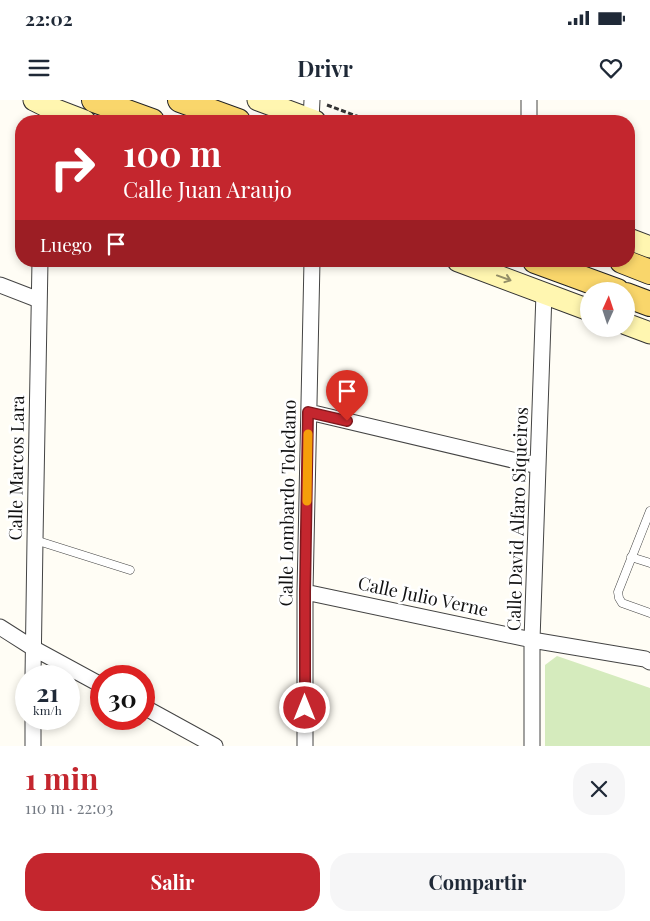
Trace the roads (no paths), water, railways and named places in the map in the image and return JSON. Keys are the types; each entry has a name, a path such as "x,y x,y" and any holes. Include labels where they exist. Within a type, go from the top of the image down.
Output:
{"main road":[{"path":"94,100 135,115"},
{"path":"180,100 221,115"},
{"path":"635,266 650,272"},
{"path":"551,267 592,282"},
{"path":"635,298 650,304"}],"street":[{"path":"529,100 529,115"},
{"path":"268,102 316,111"},
{"path":"42,109 64,115"},
{"path":"635,241 650,247"},
{"name":"Calle Marcos Lara","path":"33,665 40,267"},
{"name":"Calle Lombardo Toledano","path":"304,746 305,592 312,267"},
{"path":"474,267 580,307"},
{"path":"0,285 39,300"},
{"name":"Calle David Alfaro Siqueiros","path":"532,746 532,640 544,293"},
{"path":"635,327 650,332"},
{"path":"308,412 538,466"},
{"name":"Calle Julio Verne","path":"305,592 532,640 645,659 650,662"},
{"path":"0,627 33,648 90,678"},
{"path":"155,714 215,746"},
{"path":"33,730 33,746"}],"lane":[{"path":"650,511 618,592 622,603 650,613"},
{"path":"35,540 130,570"},
{"path":"631,557 650,563"}]}
